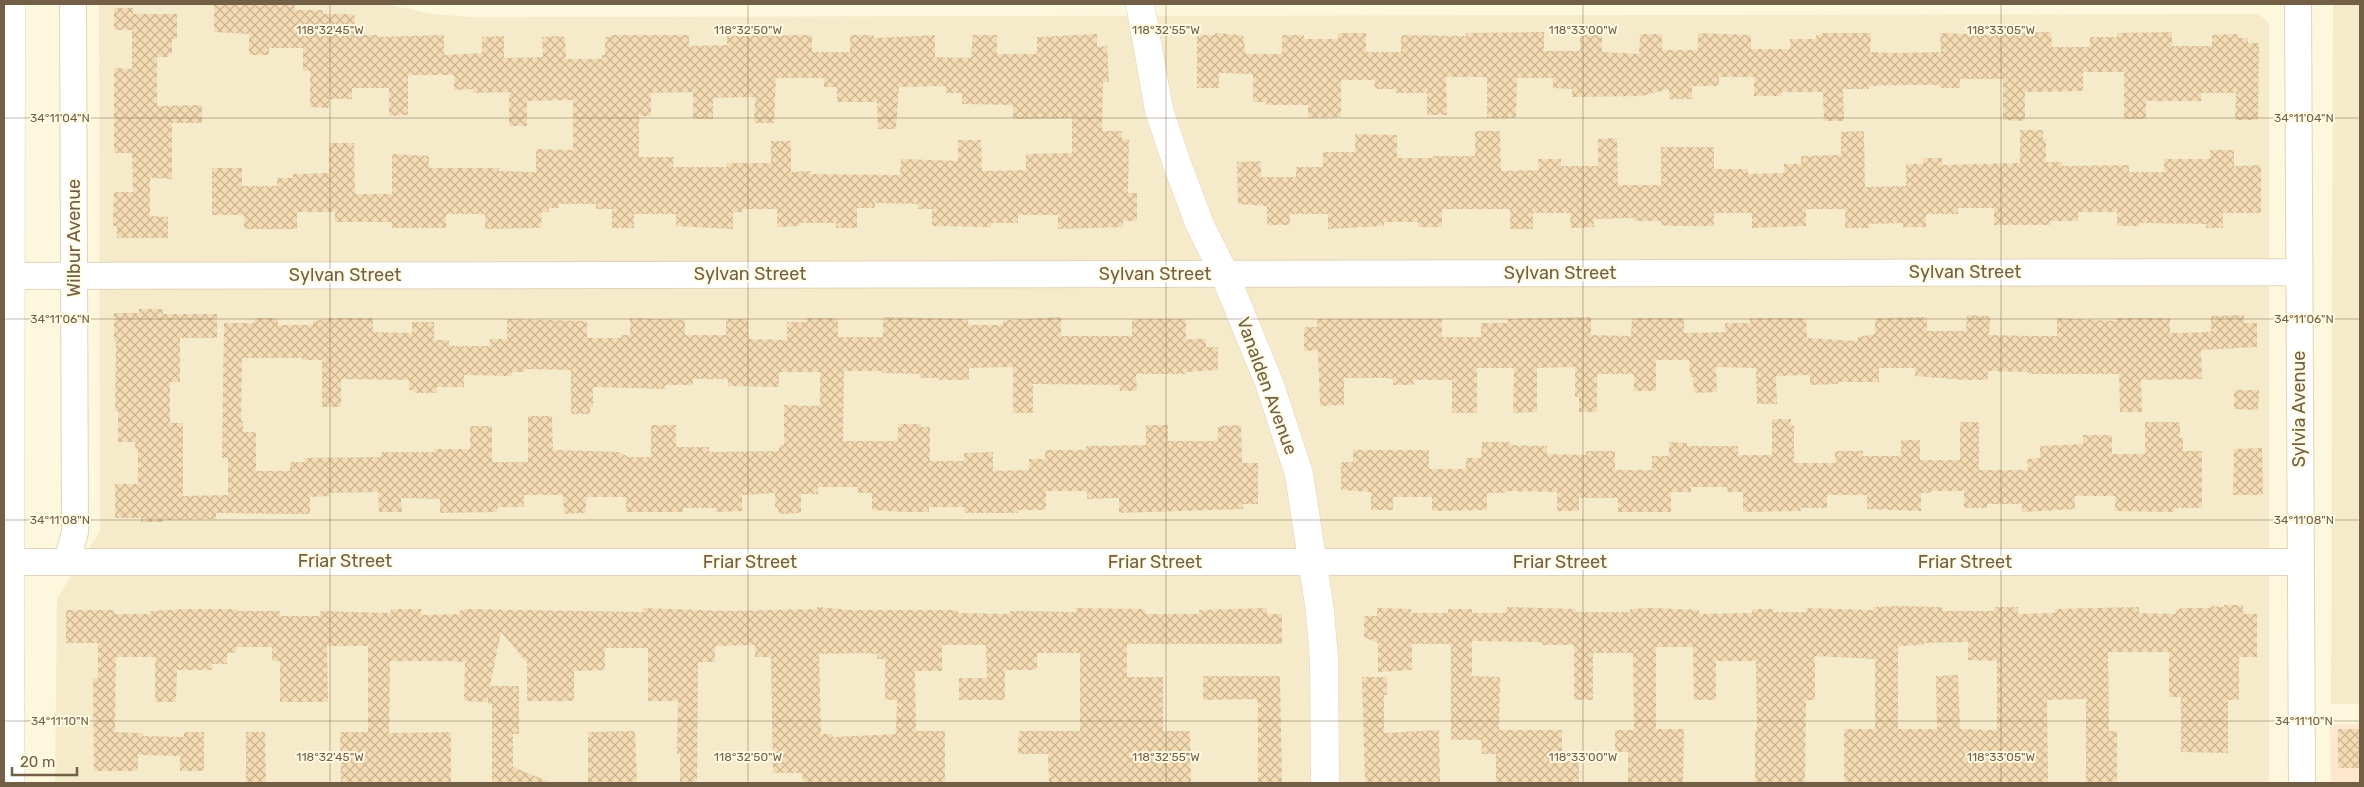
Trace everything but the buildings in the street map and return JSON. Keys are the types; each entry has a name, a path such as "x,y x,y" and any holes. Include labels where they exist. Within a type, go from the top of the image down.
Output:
{"street":[{"path":"10,783 11,4"},
{"name":"Wilbur Avenue","path":"67,561 75,532 73,4"},
{"name":"Vanalden Avenue","path":"1140,4 1159,110 1200,225 1224,273 1270,385 1299,474 1314,562 1324,658 1325,783"},
{"name":"Sylvia Avenue","path":"2298,4 2302,783"},
{"name":"Sylvan Street","path":"11,276 2299,272"},
{"name":"Friar Street","path":"11,562 2300,562"}],"shaded area":[{"path":"99,4 384,4 433,14 469,17 2257,14 2269,24 2269,783 55,783 57,598 100,531"},
{"path":"2333,4 2360,4 2360,704 2331,704"},
{"path":"2330,724 2360,724 2360,783 2331,783"}]}
